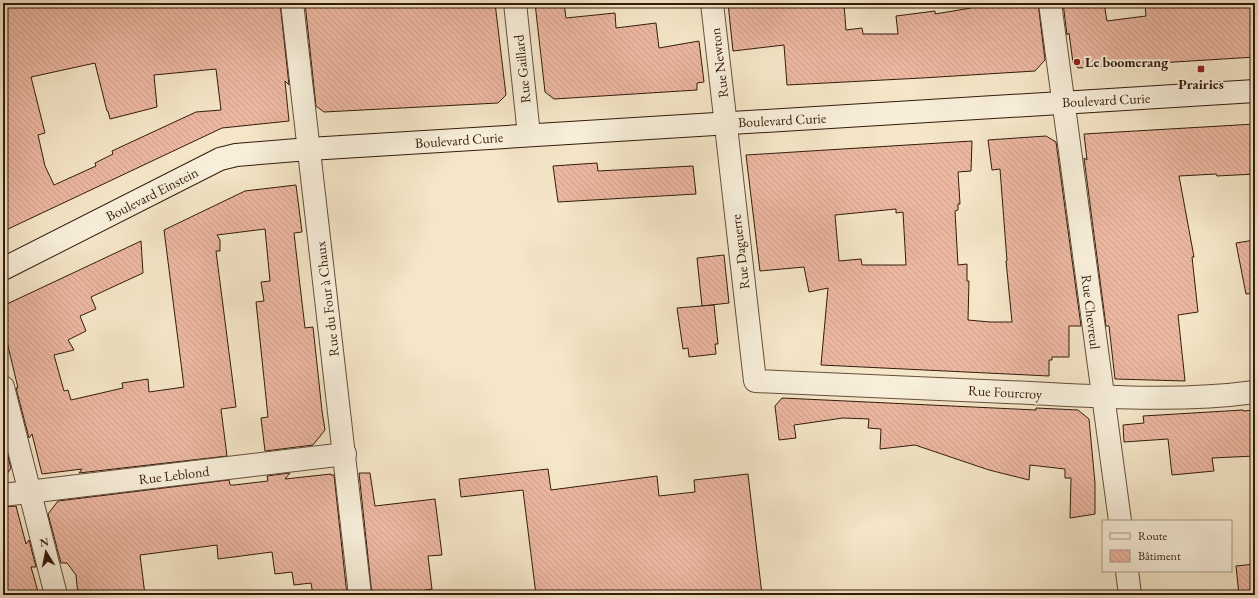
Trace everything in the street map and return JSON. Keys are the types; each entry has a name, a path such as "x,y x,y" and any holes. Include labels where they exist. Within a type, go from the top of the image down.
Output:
{"street":[{"name":"Rue du Four à Chaux","path":"292,3 360,595"},
{"name":"Rue Gaillard","path":"514,3 529,135"},
{"name":"Rue Newton","path":"712,3 726,123"},
{"name":"Rue Chevreul","path":"1050,3 1120,520"},
{"name":"Boulevard Curie","path":"309,149 1255,91"},
{"name":"Rue Daguerre","path":"726,123 755,381"},
{"name":"Boulevard Einstein","path":"3,269 225,157 309,149"},
{"name":"Rue Fourcroy","path":"755,381 1102,396 1186,398 1255,392"},
{"path":"3,387 56,595"},
{"name":"Rue Leblond","path":"3,495 345,454"},
{"path":"1127,572 1130,595"}],"building":[{"path":"3,3 280,3 289,85 285,81 289,121 222,128 6,230 3,217","holes":["95,63 110,119 157,107 154,75 216,69 221,110 196,112 112,151 113,154 95,163 96,166 54,185 45,166 38,135 45,133 31,77"]},
{"path":"305,3 495,3 506,95 498,103 324,112 316,106"},
{"path":"535,3 564,3 566,18 615,13 616,28 656,23 659,48 699,41 704,82 697,83 697,90 554,99 545,92"},
{"path":"728,3 844,4 846,30 862,28 863,34 898,34 896,16 935,11 935,14 971,8 970,3 1038,3 1045,60 1035,71 787,85 784,45 733,51"},
{"path":"1063,3 1104,3 1107,21 1146,16 1145,3 1253,3 1255,16 1255,57 1078,68 1073,63 1069,33 1067,35"},
{"path":"1255,124 1255,174 1179,176 1194,257 1192,257 1198,312 1178,315 1185,381 1115,379 1109,326 1106,326 1084,158 1087,160 1084,134"},
{"path":"1046,136 1056,142 1081,326 1069,326 1069,357 1052,357 1052,360 1049,360 1049,376 821,365 828,288 809,292 804,267 760,271 746,155 972,141 971,171 958,172 960,204 958,204 958,210 955,211 958,265 967,264 967,281 969,281 968,320 1012,322 1006,261 1000,169 992,170 988,140","holes":["896,209 896,213 903,212 906,265 862,265 861,259 839,261 835,215"]},
{"path":"597,163 598,171 693,166 696,194 558,202 553,166"},
{"path":"296,185 302,232 294,233 305,328 313,327 325,430 313,445 265,451 261,418 268,417 256,302 264,301 261,282 270,281 265,229 217,235 220,240 220,251 216,251 236,407 221,409 227,456 79,473 82,469 42,474 32,434 29,438 16,388 18,388 3,325 3,313 7,304 141,241 143,273 91,297 96,309 80,316 86,331 68,340 74,350 54,355 64,391 68,390 71,400 123,388 122,383 148,379 149,392 184,387 164,230 245,191"},
{"path":"1255,240 1255,293 1246,294 1236,243"},
{"path":"724,255 729,303 702,306 697,258"},
{"path":"714,305 718,344 715,344 716,354 689,357 688,348 683,349 677,308"},
{"path":"782,398 1036,410 1036,408 1078,410 1089,419 1095,483 1095,514 1070,518 1071,478 1065,478 1065,469 1030,465 1029,480 989,470 915,445 880,449 881,429 868,428 869,419 843,418 794,425 796,438 779,440 775,406"},
{"path":"1255,410 1255,456 1212,458 1214,471 1172,475 1168,439 1124,442 1123,425 1144,423 1143,416"},
{"path":"3,438 11,468 3,480"},
{"path":"548,469 551,490 657,476 659,496 695,492 694,480 748,474 762,595 536,595 523,490 461,497 459,479"},
{"path":"290,473 285,479 331,474 334,475 347,595 313,595 311,583 294,585 292,572 275,574 272,552 218,559 217,545 140,555 145,595 78,595 76,575 67,563 61,563 48,514 58,501 229,480 230,485 268,481 267,476"},
{"path":"359,473 370,473 375,506 435,499 442,555 428,556 432,589 419,591 419,595 372,595"},
{"path":"16,506 26,544 29,540 36,567 31,567 39,595 3,595 3,507"},
{"path":"1255,564 1255,595 1239,595 1236,566"}],"place":[{"name":"Le boomerang","path":"1077,62"},
{"name":"Prairies","path":"1201,69"}]}
